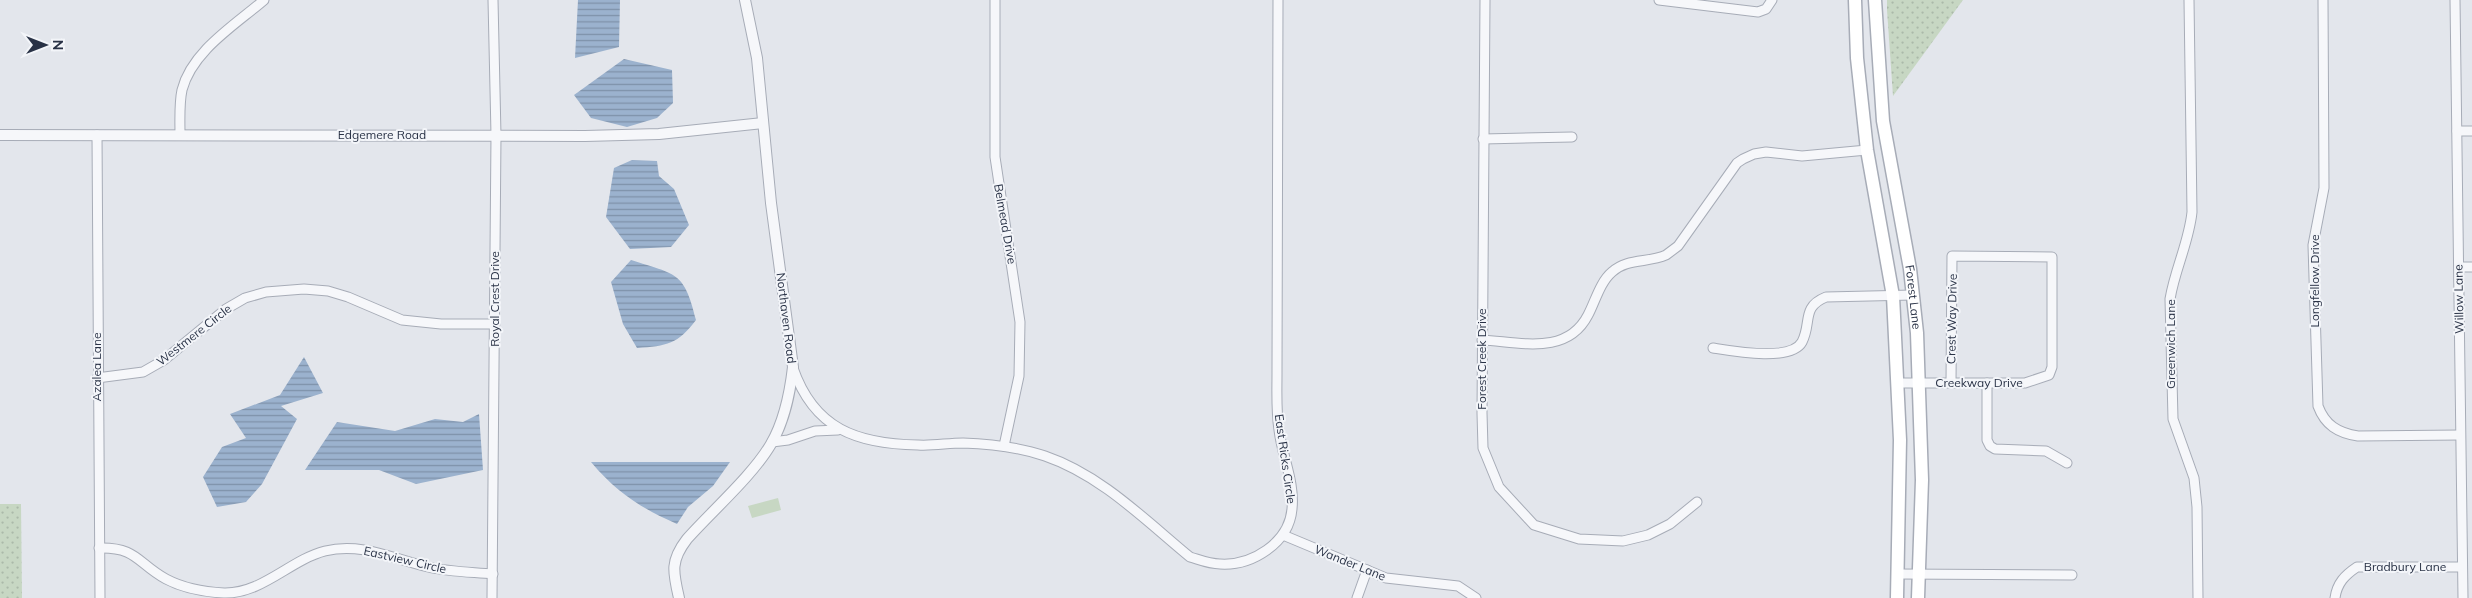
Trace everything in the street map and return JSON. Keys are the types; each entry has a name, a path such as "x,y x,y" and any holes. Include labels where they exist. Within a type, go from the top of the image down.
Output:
{"main road":[{"name":"Forest Lane","path":"1854,0 1866,150 1893,296 1901,488 1897,598"},
{"name":"Forest Lane","path":"1875,0 1883,121 1913,295 1919,383 1922,480 1918,598"},
{"path":"1863,123 1883,121"}],"street":[{"path":"180,136 182,90 186,77 196,61 264,0"},
{"name":"Royal Crest Drive","path":"492,598 496,135 493,0"},
{"name":"Northaven Road","path":"679,598 674,577 676,554 687,539 756,464 772,442 788,398 793,367 771,203 758,58 746,0"},
{"name":"Belmead Drive","path":"994,0 995,156 1020,322 1019,376 1004,446"},
{"name":"East Ricks Circle","path":"772,442 788,440 815,431 839,430 899,444 1004,446 1045,456 1073,467 1104,485 1190,557 1206,562 1222,564 1243,562 1258,556 1283,535 1292,512 1293,500 1278,429 1278,0"},
{"name":"Forest Creek Drive","path":"1485,0 1483,448 1498,487 1534,525 1578,539 1623,541 1648,535 1670,524 1697,502"},
{"path":"1659,0 1758,12 1766,10 1772,0"},
{"name":"Greenwich Lane","path":"2189,0 2192,212 2187,243 2173,283 2170,318 2174,419 2194,478 2197,508 2198,598"},
{"name":"Longfellow Drive","path":"2323,0 2324,188 2313,245 2318,406 2322,416 2328,423 2345,434 2358,436 2460,435"},
{"name":"Willow Lane","path":"2455,0 2463,598"},
{"name":"Edgemere Road","path":"0,135 659,134 764,123"},
{"path":"2457,131 2472,131"},
{"name":"Azalea Lane","path":"98,135 97,378 100,598"},
{"path":"1483,139 1572,137"},
{"path":"1482,340 1549,344 1563,341 1574,334 1587,317 1611,273 1630,262 1665,255 1678,246 1737,163 1754,154 1766,152 1802,156 1866,150"},
{"name":"Crest Way Drive","path":"1951,383 1952,256 2052,257 2052,368"},
{"path":"2458,267 2472,267"},
{"name":"Westmere Circle","path":"97,378 143,372 164,360 226,309 245,298 266,292 304,289 328,291 348,297 402,320 440,324 495,324"},
{"path":"1713,348 1733,352 1782,354 1792,351 1802,341 1810,308 1816,301 1826,297 1913,295"},
{"name":"East Ricks Circle","path":"793,367 800,388 808,401 818,414 839,430"},
{"name":"Creekway Drive","path":"1898,383 2032,382 2049,375 2052,368"},
{"path":"1987,383 1987,440 1990,446 1996,449 2046,451 2067,463"},
{"name":"Wander Lane","path":"1283,535 1386,578 1402,582 1458,586 1476,598"},
{"name":"Eastview Circle","path":"99,548 122,549 131,553 164,578 184,586 226,593 259,585 310,556 340,549 373,551 419,565 492,574"},
{"name":"Bradbury Lane","path":"2335,598 2338,586 2344,578 2358,567 2462,567"},
{"path":"1356,598 1367,570"},
{"path":"1897,574 2072,575"}],"green space":[{"path":"1887,0 1963,0 1893,96 1887,10"},
{"path":"778,498 781,510 752,518 748,506"},
{"path":"0,504 21,504 22,598 0,598"}],"water":[{"path":"578,0 620,0 619,47 575,58"},
{"path":"624,59 672,70 673,103 657,118 627,127 591,118 574,95"},
{"path":"632,160 657,161 659,176 674,189 689,225 671,247 630,249 606,217 614,168"},
{"path":"631,260 668,272 682,283 692,304 696,320 677,339 664,345 637,348 623,324 611,282"},
{"path":"304,357 323,393 281,406 297,419 262,484 246,502 217,507 203,477 222,447 246,438 230,414 280,395"},
{"path":"479,414 483,470 416,484 379,470 305,470 337,422 395,431 435,419 463,422"},
{"path":"591,462 730,462 713,486 688,507 677,524 630,499 610,483"}]}
